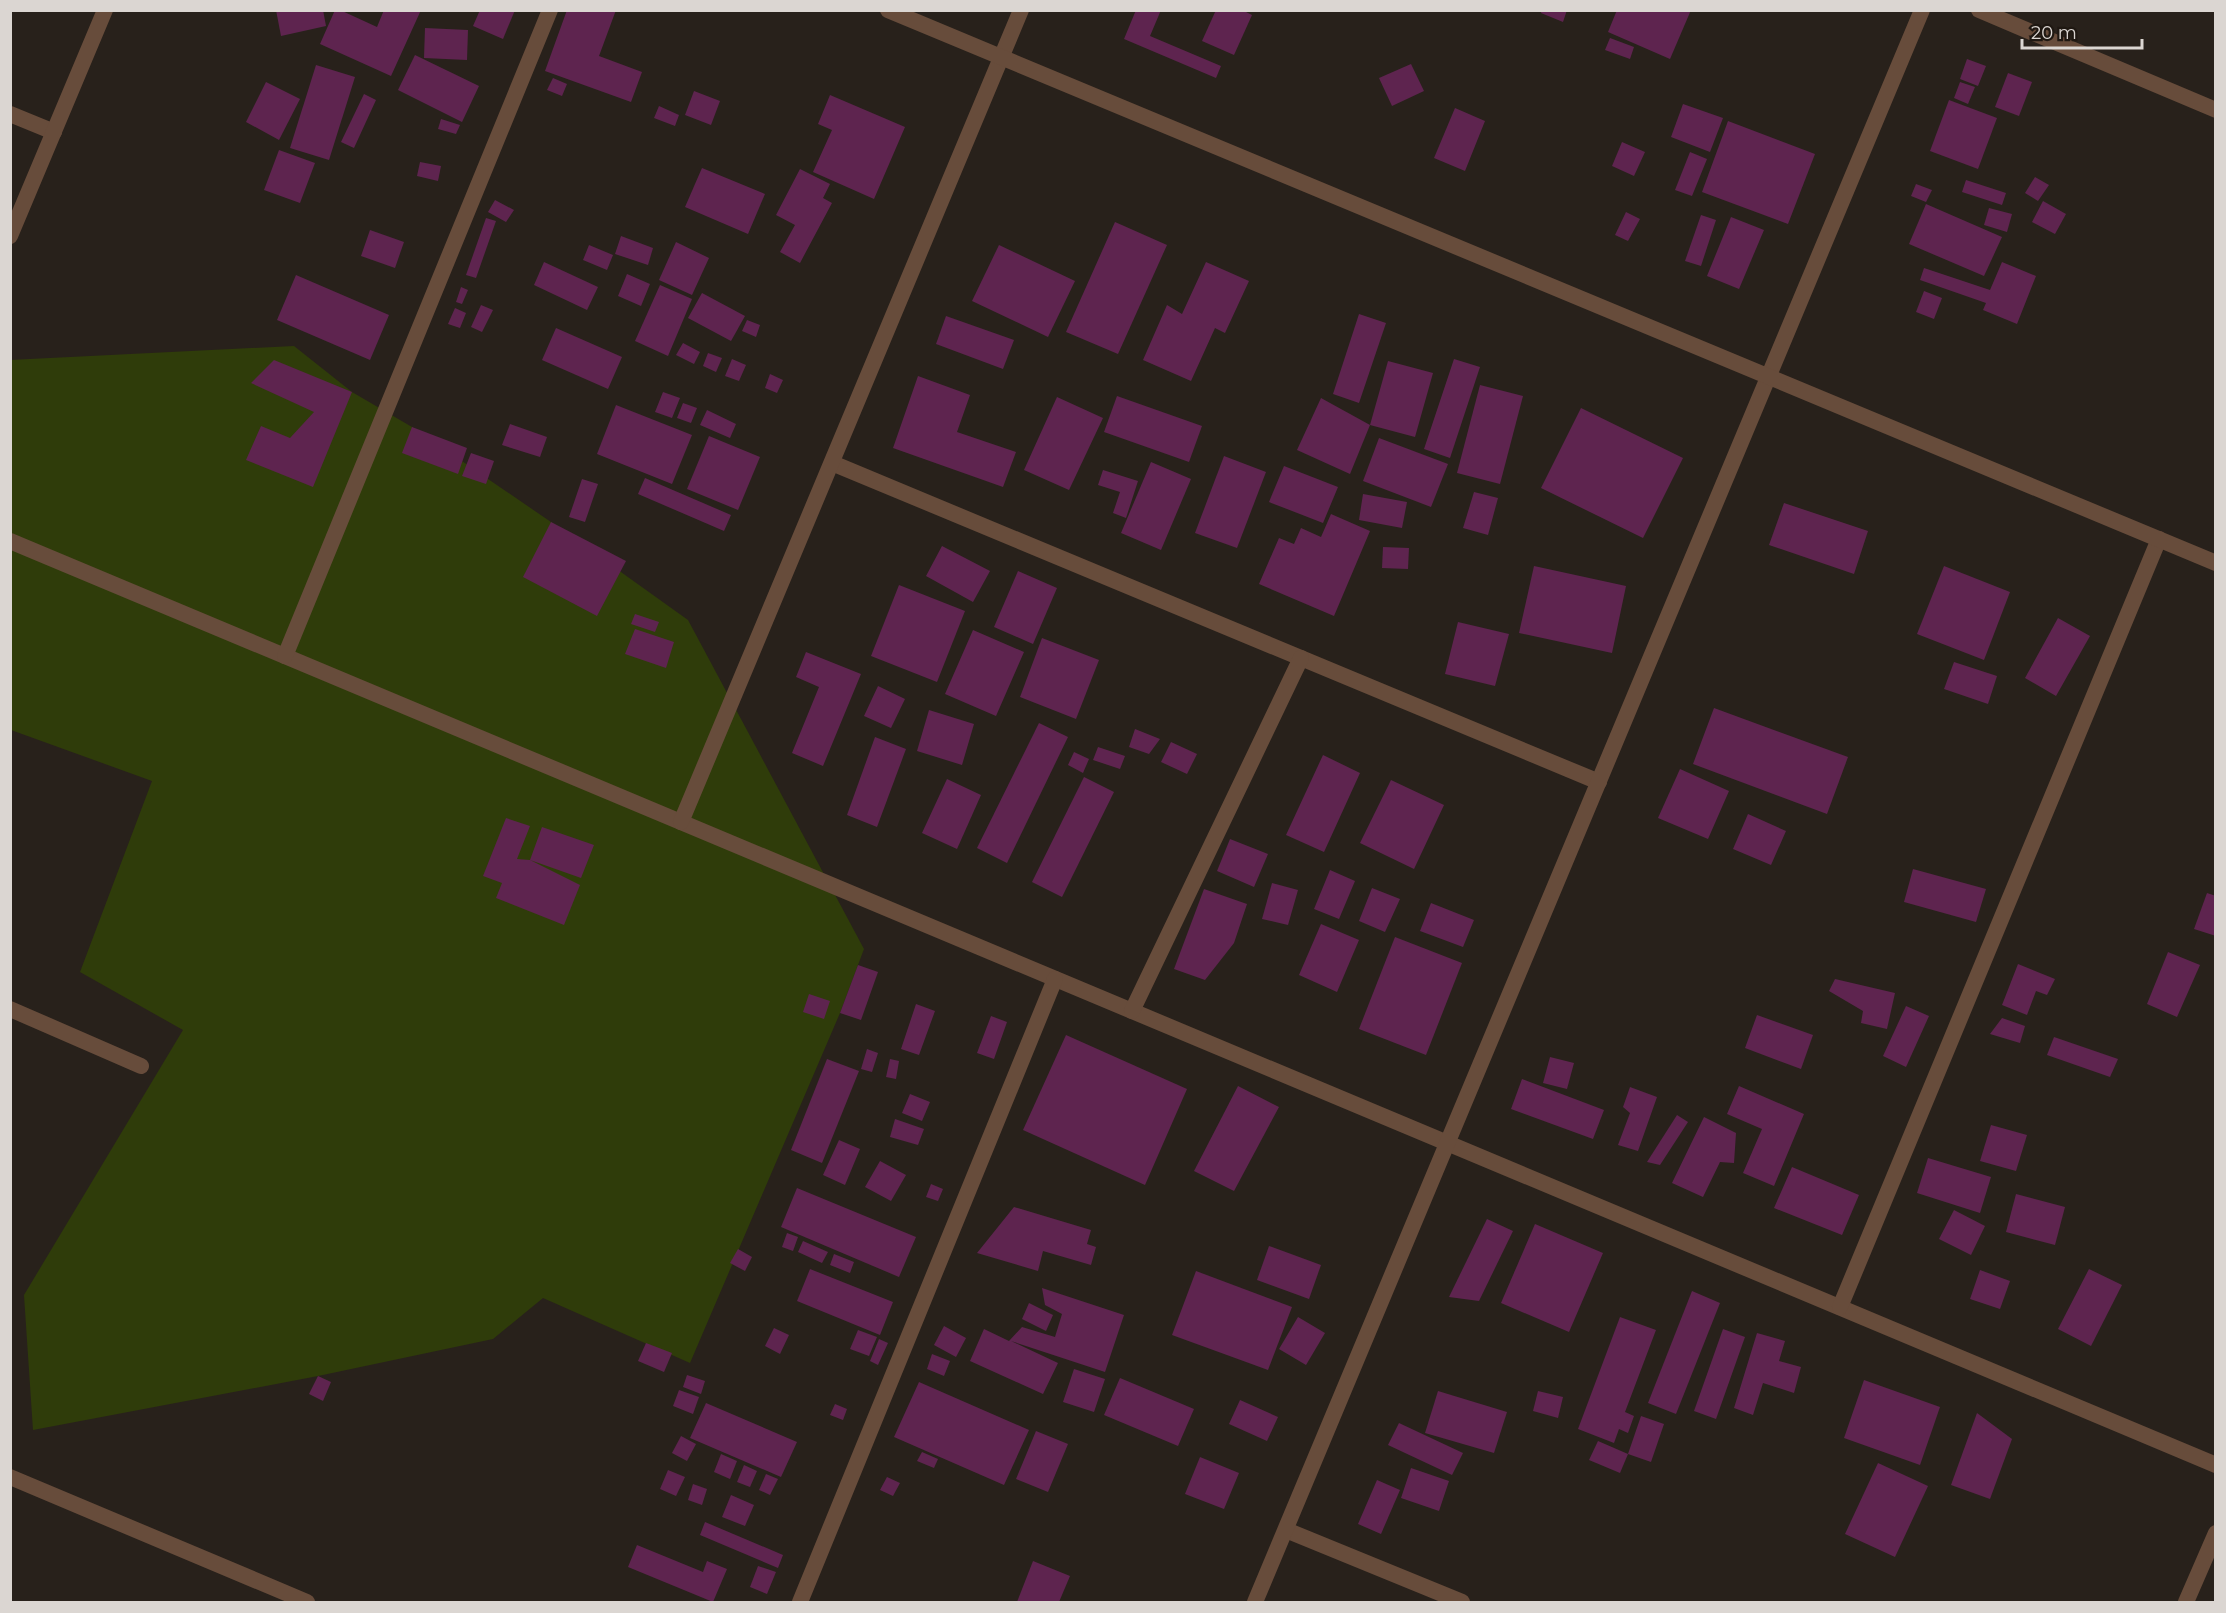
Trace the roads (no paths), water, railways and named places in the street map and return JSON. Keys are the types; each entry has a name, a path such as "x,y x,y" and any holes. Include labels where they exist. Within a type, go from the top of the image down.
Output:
{"street":[{"path":"10,236 105,10"},
{"path":"285,656 550,10"},
{"path":"888,10 2216,562"},
{"path":"681,822 1021,10"},
{"path":"1255,1602 1922,10"},
{"path":"1979,10 2216,110"},
{"path":"10,114 54,132"},
{"path":"832,463 1599,782"},
{"path":"1840,1308 2159,539"},
{"path":"10,541 2216,1466"},
{"path":"1132,1011 1301,658"},
{"path":"800,1602 1055,979"},
{"path":"10,1009 141,1066"},
{"path":"10,1477 307,1602"},
{"path":"1286,1530 1462,1602"},
{"path":"2186,1602 2216,1533"}]}
